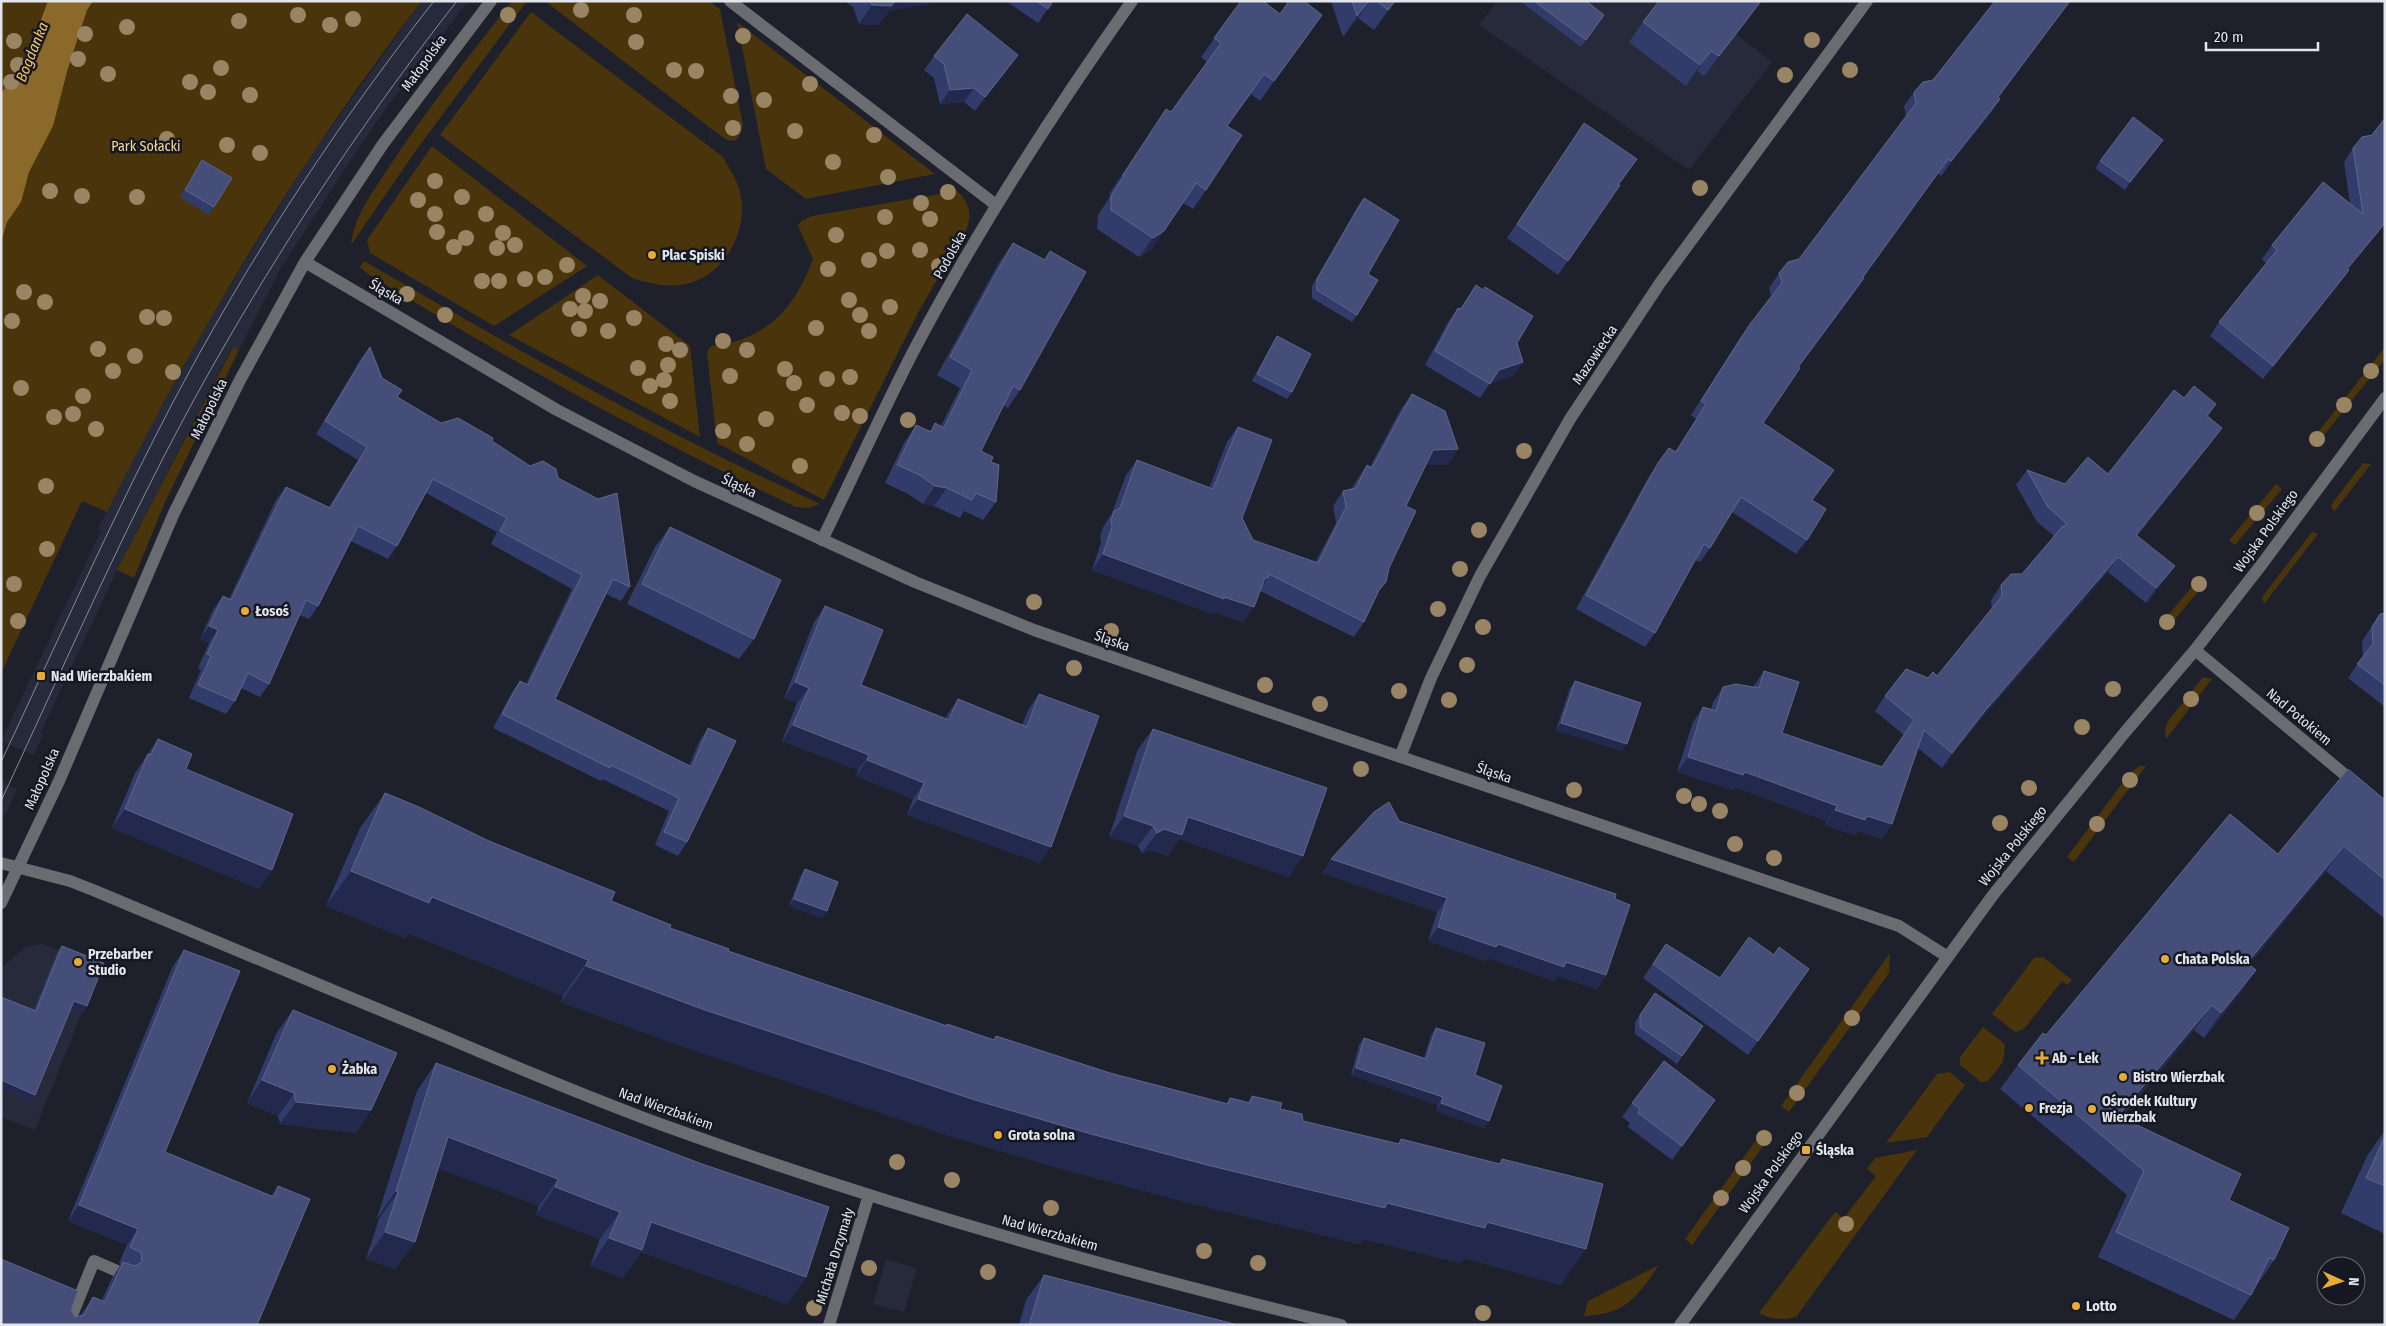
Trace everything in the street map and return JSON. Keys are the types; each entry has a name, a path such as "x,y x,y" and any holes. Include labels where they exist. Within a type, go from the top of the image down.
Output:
{"street":[{"name":"Małopolska","path":"1,903 20,866 174,513 240,380 304,262 383,144 491,1"},
{"path":"730,1 996,205"},
{"name":"Podolska","path":"822,540 914,352 996,205 1073,84 1132,1"},
{"name":"Mazowiecka","path":"1400,757 1431,678 1480,576 1570,419 1660,283 1867,1"},
{"name":"Śląska","path":"304,262 557,410 694,481 915,582 1034,630 1400,757 1898,926 1948,957"},
{"name":"Wojska Polskiego","path":"1680,1325 2006,879 2126,731 2195,650 2262,564 2385,398"},
{"name":"Nad Potokiem","path":"2195,650 2363,789"},
{"name":"Nad Wierzbakiem","path":"1,862 20,866 93,890 588,1097 672,1128 869,1195 1036,1245 1210,1294 1341,1325"},
{"name":"Michała Drzymały","path":"829,1325 869,1195"},
{"path":"68,1325 94,1261 124,1274"}],"shaded area":[{"path":"422,1 468,1 390,103 354,155 279,271 239,350 232,347 117,570 40,734 43,735 33,755 1,741 101,531 98,529 152,423 212,315 309,158"},
{"path":"1497,1 1694,1 1772,62 1689,170 1479,25"},
{"path":"1,781 17,789 5,815 1,814"},
{"path":"42,944 101,965 35,1130 3,1118 1,1121 1,968 27,946"},
{"path":"886,1259 917,1268 904,1312 873,1304"}],"green space":[{"name":"Park Sołacki","path":"1,1 422,1 333,123 252,249 176,379 107,512 82,501 1,673"},
{"path":"512,1 527,1 417,149 351,245 356,224 365,204 403,145"},
{"path":"545,1 709,1 720,9 743,125 741,133 736,140 729,141 721,136"},
{"path":"531,12 722,156 740,191 742,218 734,244 718,267 707,275 695,282 681,285 656,284 632,278 440,135"},
{"path":"737,22 935,174 806,199 766,169"},
{"path":"432,146 587,266 494,326 370,253 367,240"},
{"path":"957,191 967,203 969,217 967,228 920,309 824,500 717,443 707,352 711,346 730,343 762,329 776,319 787,307 806,277 813,259 798,226 801,221 812,216"},
{"path":"364,261 534,358 663,428 820,504 808,508 796,507 633,425 473,337 368,274 360,267"},
{"path":"598,275 690,346 700,437 509,335"},
{"path":"233,347 239,350 165,502 134,578 117,570"},
{"path":"2385,347 2385,359 2316,445 2311,441"},
{"path":"2363,463 2371,464 2334,512 2331,505"},
{"path":"2276,484 2282,489 2235,545 2229,540"},
{"path":"2312,532 2318,534 2264,604 2262,597"},
{"path":"2200,577 2206,582 2166,630 2160,625"},
{"path":"2203,677 2212,679 2166,739 2165,729 2168,721"},
{"path":"2139,766 2146,766 2074,862 2067,857 2130,773"},
{"path":"1890,953 1889,973 1789,1112 1781,1106"},
{"path":"2043,957 2072,980 2067,985 2062,981 2024,1029 2015,1032 1992,1014 2034,958"},
{"path":"1983,1027 2005,1044 2003,1062 1988,1081 1981,1082 1960,1065 1960,1057"},
{"path":"1950,1072 1965,1085 1927,1137 1886,1143 1937,1074"},
{"path":"1764,1129 1772,1134 1692,1245 1685,1239"},
{"path":"1917,1150 1796,1317 1777,1319 1759,1313 1835,1212 1844,1218 1876,1176 1867,1169 1875,1158"},
{"path":"1659,1265 1637,1295 1629,1302 1611,1312 1584,1316 1588,1301"}],"water":[{"name":"Bogdanka","path":"48,1 93,1 87,10 68,68 53,126 29,172 21,202 7,222 1,242 1,93 23,61"}],"building":[{"path":"871,1 895,1 891,6 872,5"},
{"path":"1036,1 1053,1 1048,9"},
{"path":"1241,1 1263,1 1280,14 1289,1 1304,1 1322,15 1274,81 1264,74 1227,126 1242,135 1206,190 1196,183 1164,231 1153,238 1111,210 1111,196 1166,109 1171,112 1221,43 1214,38"},
{"path":"1352,1 1369,1 1357,16"},
{"path":"1377,1 1395,1 1388,10"},
{"path":"1534,1 1586,1 1604,15 1586,40"},
{"path":"1659,1 1761,1 1719,56 1711,51 1700,65 1643,22"},
{"path":"1995,1 2070,1 1998,97 2000,99 1951,161 1948,159 1798,367 1800,368 1763,423 1834,470 1812,500 1826,509 1807,540 1741,497 1710,548 1704,544 1655,633 1586,595 1658,463 1669,448 1676,452 1706,404 1701,401 1750,324 1782,283 1779,273 1788,262 1799,259 1916,103 1914,92 1923,82 1933,80"},
{"path":"967,14 1018,55 985,97 974,88 950,90 944,64 934,56"},
{"path":"2133,117 2163,140 2130,182 2100,161"},
{"path":"2385,118 2385,223 2347,269 2349,270 2273,366 2219,322 2277,250 2272,245 2323,182 2363,214 2353,148 2362,137 2372,135"},
{"path":"1584,123 1637,159 1568,261 1517,224"},
{"path":"202,160 232,178 214,207 185,190"},
{"path":"1364,198 1399,220 1368,274 1378,280 1357,315 1317,290 1317,279"},
{"path":"1013,243 1045,260 1050,251 1086,272 1020,390 1013,386 981,451 993,457 991,462 999,465 996,502 976,493 972,500 947,488 935,486 920,475 897,465 916,425 931,432 935,423 944,428 972,370 950,357"},
{"path":"1476,285 1483,290 1485,287 1533,316 1517,343 1523,362 1499,370 1490,384 1435,351 1458,308 1461,309"},
{"path":"1277,336 1311,354 1292,392 1257,374"},
{"path":"370,347 382,378 402,390 397,397 441,423 458,418 493,438 492,441 530,466 543,461 556,469 558,478 598,499 617,493 630,587 613,579 555,699 692,767 708,728 736,741 687,842 664,832 679,798 611,765 610,768 502,714 520,681 528,685 582,575 500,531 507,518 433,479 397,546 358,526 318,606 306,600 269,684 248,673 235,701 198,685 211,656 207,654 218,630 209,626 223,596 231,600 286,487 330,508 367,447 325,421"},
{"path":"2194,386 2216,404 2207,416 2222,428 2136,535 2175,566 2156,588 2118,557 1984,712 1952,753 1924,730 1892,824 1867,816 1865,820 1835,810 1837,806 1745,772 1743,775 1688,757 1703,707 1716,711 1723,687 1736,684 1759,688 1764,671 1799,682 1782,733 1882,767 1914,720 1885,696 1906,669 1928,678 1933,672 1937,676 2002,596 2001,585 2011,574 2022,574 2062,527 2067,524 2048,507 2027,470 2065,484 2088,457 2108,474 2174,390 2184,398"},
{"path":"1412,394 1445,411 1458,449 1433,450 1406,506 1416,511 1389,568 1386,582 1379,590 1364,622 1269,574 1268,578 1265,578 1254,607 1224,597 1224,599 1103,554 1112,527 1111,521 1114,511 1120,508 1137,460 1213,489 1238,427 1272,440 1242,518 1253,540 1318,563 1346,507 1343,491 1356,488 1367,465 1372,468"},
{"path":"670,527 781,580 754,639 642,584"},
{"path":"825,606 883,630 861,685 949,720 958,699 1027,727 1039,694 1099,716 1051,847 918,799 924,783 867,760 869,755 793,725 809,688 795,682"},
{"path":"2385,613 2385,685 2357,664 2373,644 2372,627 2380,614"},
{"path":"1575,681 1641,703 1627,744 1561,723"},
{"path":"1153,729 1327,788 1303,856 1188,817 1182,835 1164,829 1157,833 1153,826 1124,816"},
{"path":"158,739 192,754 186,769 293,814 272,870 125,809 148,754 151,755"},
{"path":"2348,769 2385,800 2385,880 2344,846 2247,963 2256,970 2221,1013 2212,1005 2118,1116 2241,1174 2229,1200 2289,1228 2274,1260 2269,1258 2251,1295 2116,1232 2144,1171 2018,1065 2043,1033 2046,1035 2230,814 2278,854"},
{"path":"385,793 419,807 489,841 615,892 611,901 671,925 670,928 729,949 728,951 947,1026 947,1024 994,1040 996,1036 1110,1073 1228,1104 1230,1098 1250,1103 1252,1096 1282,1103 1280,1109 1302,1114 1303,1121 1399,1144 1401,1139 1500,1164 1502,1159 1603,1184 1586,1249 1487,1222 1485,1228 1387,1203 1385,1208 1211,1166 1091,1134 975,1100 705,1010 586,966 588,960 432,897 429,903 351,871"},
{"path":"1389,802 1399,821 1616,894 1615,899 1630,905 1606,975 1566,962 1564,967 1498,944 1496,947 1438,927 1447,898 1331,859 1374,812"},
{"path":"805,869 838,882 827,911 794,899"},
{"path":"1749,937 1774,955 1779,947 1809,969 1758,1041 1653,964 1666,944 1720,978"},
{"path":"62,946 104,963 87,1006 74,1001 35,1095 1,1080 1,997 36,1011"},
{"path":"184,950 240,971 165,1152 274,1197 278,1186 310,1199 257,1325 5,1325 1,1323 1,1259 78,1291 71,1310 75,1317 84,1315 93,1297 105,1302 123,1262 135,1266 142,1262 141,1253 130,1247 138,1229 79,1205"},
{"path":"1655,993 1703,1026 1682,1056 1640,1027 1640,1015"},
{"path":"293,1010 397,1053 371,1110 296,1102 294,1093 262,1080"},
{"path":"1436,1028 1485,1043 1475,1075 1502,1086 1489,1121 1441,1103 1443,1097 1356,1068 1364,1038 1426,1059"},
{"path":"1664,1061 1715,1100 1682,1146 1638,1113 1640,1109 1632,1103"},
{"path":"436,1063 702,1164 829,1207 806,1277 651,1222 642,1250 609,1238 620,1212 555,1187 558,1179 448,1137 415,1242 385,1232"},
{"path":"2385,1136 2385,1186 2366,1178"},
{"path":"1044,1275 1238,1325 1029,1325"}],"tram line":[{"path":"1,762 134,479 216,325 283,213 319,159 356,105 434,1"},
{"path":"1,801 136,512 226,343 307,211 365,125 457,1"}],"place":[{"name":"Plac Spiski","path":"652,255"},
{"name":"Łosoś","path":"245,611"},
{"name":"Nad Wierzbakiem","path":"41,676"},
{"name":"Chata Polska","path":"2165,959"},
{"name":"Przebarber Studio","path":"78,962"},
{"name":"Ab - Lek","path":"2042,1058"},
{"name":"Żabka","path":"332,1069"},
{"name":"Bistro Wierzbak","path":"2123,1077"},
{"name":"Frezja","path":"2029,1108"},
{"name":"Ośrodek Kultury Wierzbak","path":"2092,1109"},
{"name":"Grota solna","path":"998,1135"},
{"name":"Śląska","path":"1806,1150"},
{"name":"Lotto","path":"2076,1306"}]}
